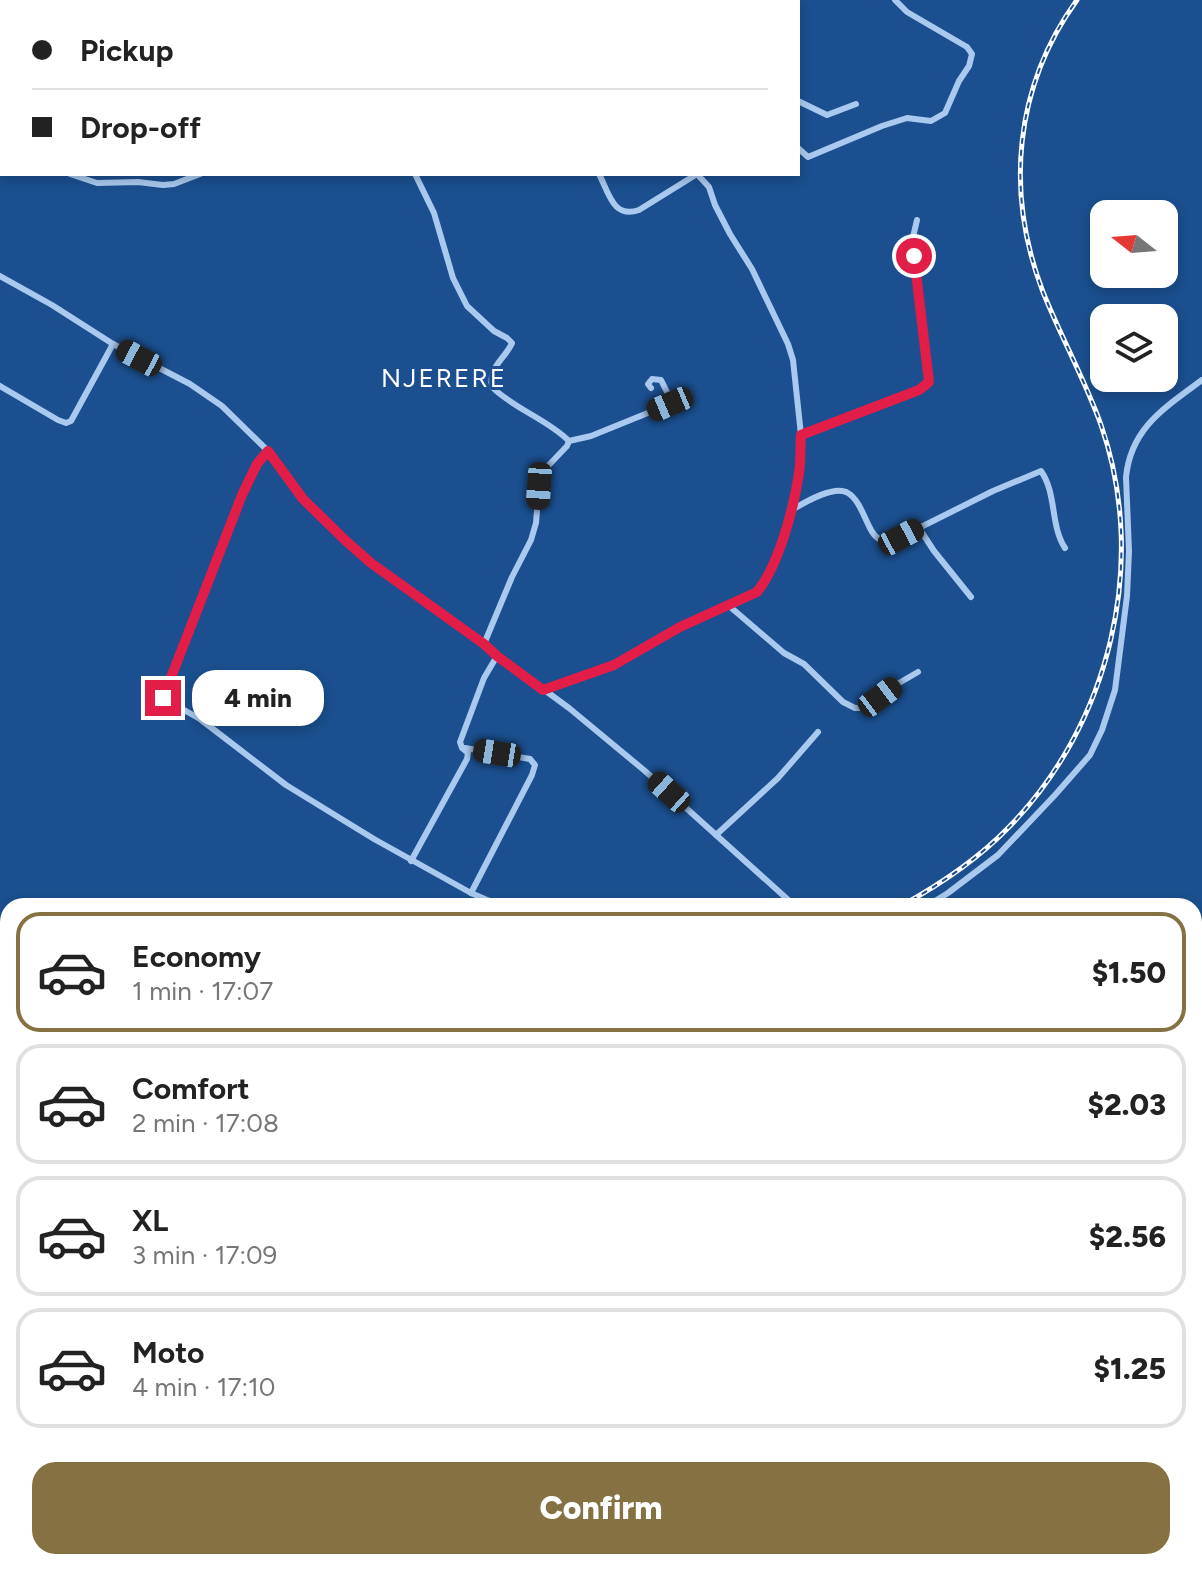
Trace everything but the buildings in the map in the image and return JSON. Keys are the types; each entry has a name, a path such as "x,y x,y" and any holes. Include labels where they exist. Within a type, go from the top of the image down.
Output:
{"street":[{"path":"800,150 808,157 882,126 907,118 931,121 945,113 972,54 967,47 907,12 895,0"},
{"path":"800,102 827,115 856,104"},
{"path":"76,176 97,183 163,185 195,176"},
{"path":"416,176 434,213 453,278 467,306 512,343 493,370 492,387 569,441"},
{"path":"600,176 613,203 620,211 628,213 639,210 694,176"},
{"path":"543,690 614,665 680,627 751,596 764,584 780,549 800,471 801,435 793,360 752,269 730,234 709,187 699,176"},
{"path":"801,435 928,385 914,256 913,237 917,220"},
{"path":"0,276 113,344 190,384 222,406 268,451 303,499 371,563 569,708 645,771 786,898"},
{"path":"0,386 66,423 71,421 113,344"},
{"path":"569,441 591,436 670,404 661,380 652,379 648,384 651,388"},
{"path":"940,898 998,855 1090,755 1115,690 1127,596 1127,466 1147,424 1202,380"},
{"path":"484,644 531,540 536,523 539,486 547,467 569,441"},
{"path":"268,451 246,486 163,698 200,719 286,785 411,861 483,898"},
{"path":"790,511 827,493 844,491 850,494 871,530 885,542 1041,471 1052,497 1058,537 1065,548"},
{"path":"919,528 971,597"},
{"path":"728,605 784,653 804,664 843,702 855,708 864,708 918,672"},
{"path":"411,861 467,759 468,753 460,742 484,678 497,656"},
{"path":"716,835 778,778 818,732"},
{"path":"462,748 530,759 535,765 471,893"}],"railway":[{"path":"914,898 984,851 1043,787 1072,741 1095,692 1111,640 1120,586 1121,532 1115,478 1101,425 1043,292 1031,255 1023,217 1020,179 1022,142 1040,68 1056,33 1077,0"}],"district":[{"name":"NJERERE","path":"444,378"}],"route":[{"path":"163,698 249,477 268,451 303,499 371,563 543,690 614,665 680,627 751,596 764,584 780,549 800,471 801,435 928,385 914,256"}]}
